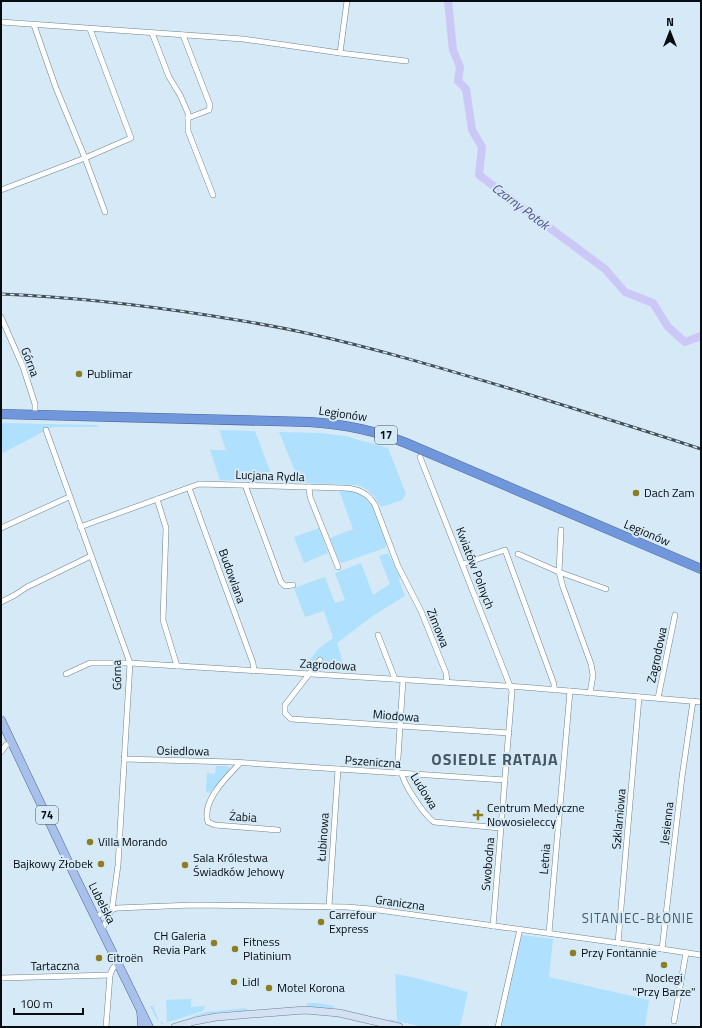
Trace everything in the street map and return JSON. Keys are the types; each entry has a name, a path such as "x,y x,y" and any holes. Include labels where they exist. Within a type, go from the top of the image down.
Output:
{"highway":[{"name":"Legionów","path":"1,414 309,422 340,424 368,430 406,443 701,569"}],"main road":[{"name":"Lubelska","path":"1,720 4,732 12,742 140,1010 150,1027"},
{"name":"Lubelska","path":"140,1010 142,1027"}],"street":[{"path":"340,53 347,1"},
{"path":"1,22 243,39 406,61"},
{"path":"34,25 56,88 85,158 105,212"},
{"path":"1,190 85,158 131,138 90,29"},
{"path":"152,33 169,77 180,95 188,118 188,131 213,195"},
{"path":"183,35 210,105 209,110 188,118"},
{"name":"Górna","path":"1,317 23,367 35,404 35,415"},
{"name":"Górna","path":"46,430 130,663 118,864 112,909 102,930"},
{"name":"Kwiatów Polnych","path":"420,457 463,564 509,686"},
{"name":"Lucjana Rydla","path":"80,527 203,484 348,488 358,490 368,496 375,505 407,584"},
{"path":"245,485 281,582 285,586 294,585"},
{"path":"309,487 310,498 338,568"},
{"name":"Budowlana","path":"188,488 253,663 254,671"},
{"path":"1,528 69,497"},
{"path":"157,499 166,528 163,620 177,666"},
{"path":"561,530 559,572 591,664 593,675 590,693"},
{"path":"463,564 505,550 554,684 554,690"},
{"path":"518,554 559,572 606,589"},
{"path":"1,602 27,587 91,556"},
{"name":"Zimowa","path":"407,584 421,611 446,673 446,682"},
{"name":"Zagrodowa","path":"658,698 675,615"},
{"path":"378,635 395,679"},
{"path":"309,674 320,660"},
{"name":"Zagrodowa","path":"66,674 90,663 130,663 509,686 701,702"},
{"name":"Miodowa","path":"309,674 286,705 285,713 288,717 295,720 509,733"},
{"path":"400,773 400,727 403,680"},
{"name":"Swobodna","path":"493,926 512,691 509,686"},
{"name":"Letnia","path":"549,933 570,691"},
{"name":"Szklarniowa","path":"618,943 639,697"},
{"name":"Jesienna","path":"662,949 682,776 693,701"},
{"path":"1,752 6,745 12,742"},
{"name":"Osiedlowa","path":"124,759 240,763"},
{"name":"Pszeniczna","path":"240,763 505,780"},
{"name":"Żabia","path":"240,763 212,796 208,805 208,822 215,825 278,830"},
{"name":"Łubinowa","path":"329,906 338,769"},
{"name":"Ludowa","path":"400,773 404,784 432,820 437,823 501,828"},
{"name":"Graniczna","path":"96,916 112,909 208,904 329,906 371,909 701,955"},
{"path":"498,1027 520,929"},
{"path":"674,1021 686,952"},
{"path":"106,1027 110,975 113,968 118,963"},
{"name":"Tartaczna","path":"1,978 110,975"},
{"path":"175,1027 216,1017 305,1010 339,1013 398,1027"}],"shaded area":[{"path":"1,423 97,425 98,427 52,427 1,454"},
{"path":"219,430 255,431 274,482 220,480 210,450 226,450"},
{"path":"279,432 320,433 345,436 388,448 406,494 402,500 381,507 371,493 357,485 300,483"},
{"path":"339,490 361,494 371,503 378,516 387,543 385,548 342,563 339,561 330,538 353,529"},
{"path":"319,528 328,553 304,563 294,537"},
{"path":"388,553 400,576 399,580 405,596 374,615 337,643 345,670 304,669 317,650 333,638 324,611 305,617 294,588 325,577 335,603 345,600 335,573 361,563 373,595 390,584 379,556"},
{"path":"216,766 228,766 230,769 210,793 206,792 207,773 215,774"},
{"path":"522,935 553,939 549,977 649,1000 645,1027 501,1027"},
{"path":"395,974 468,992 460,1027 423,1027 402,1022 401,1025 389,1021 389,1019 397,1021"},
{"path":"191,999 191,1007 205,1006 203,1011 162,1024 159,1021 164,1023 167,1022 166,1000"},
{"path":"307,1003 335,1006 332,1009 307,1007"},
{"path":"150,1006 153,1006 159,1021 156,1018"},
{"path":"246,1008 247,1011 222,1012 190,1017 206,1012"}],"waterway":[{"name":"Czarny Potok","path":"448,1 453,50 460,67 458,81 466,89 472,130 482,147 479,175 605,269 625,292 653,303 668,327 685,342 701,336"}],"railway":[{"path":"1,294 81,299 160,308 306,333 458,373 701,449"}],"place":[{"name":"Publimar","path":"79,374"},
{"name":"Dach Zam","path":"636,493"},
{"name":"Centrum Medyczne Nowosieleccy","path":"478,815"},
{"name":"Villa Morando","path":"90,842"},
{"name":"Bajkowy Żłobek","path":"101,864"},
{"name":"Sala Królestwa Świadków Jehowy","path":"185,865"},
{"name":"Carrefour Express","path":"321,922"},
{"name":"CH Galeria Revia Park","path":"214,943"},
{"name":"Fitness Platinium","path":"235,949"},
{"name":"Przy Fontannie","path":"573,953"},
{"name":"Citroën","path":"99,958"},
{"name":"Noclegi \"Przy Barze\"","path":"664,965"},
{"name":"Lidl","path":"234,982"},
{"name":"Motel Korona","path":"269,988"}],"district":[{"name":"OSIEDLE RATAJA","path":"495,759"},
{"name":"SITANIEC-BŁONIE","path":"638,918"}]}
